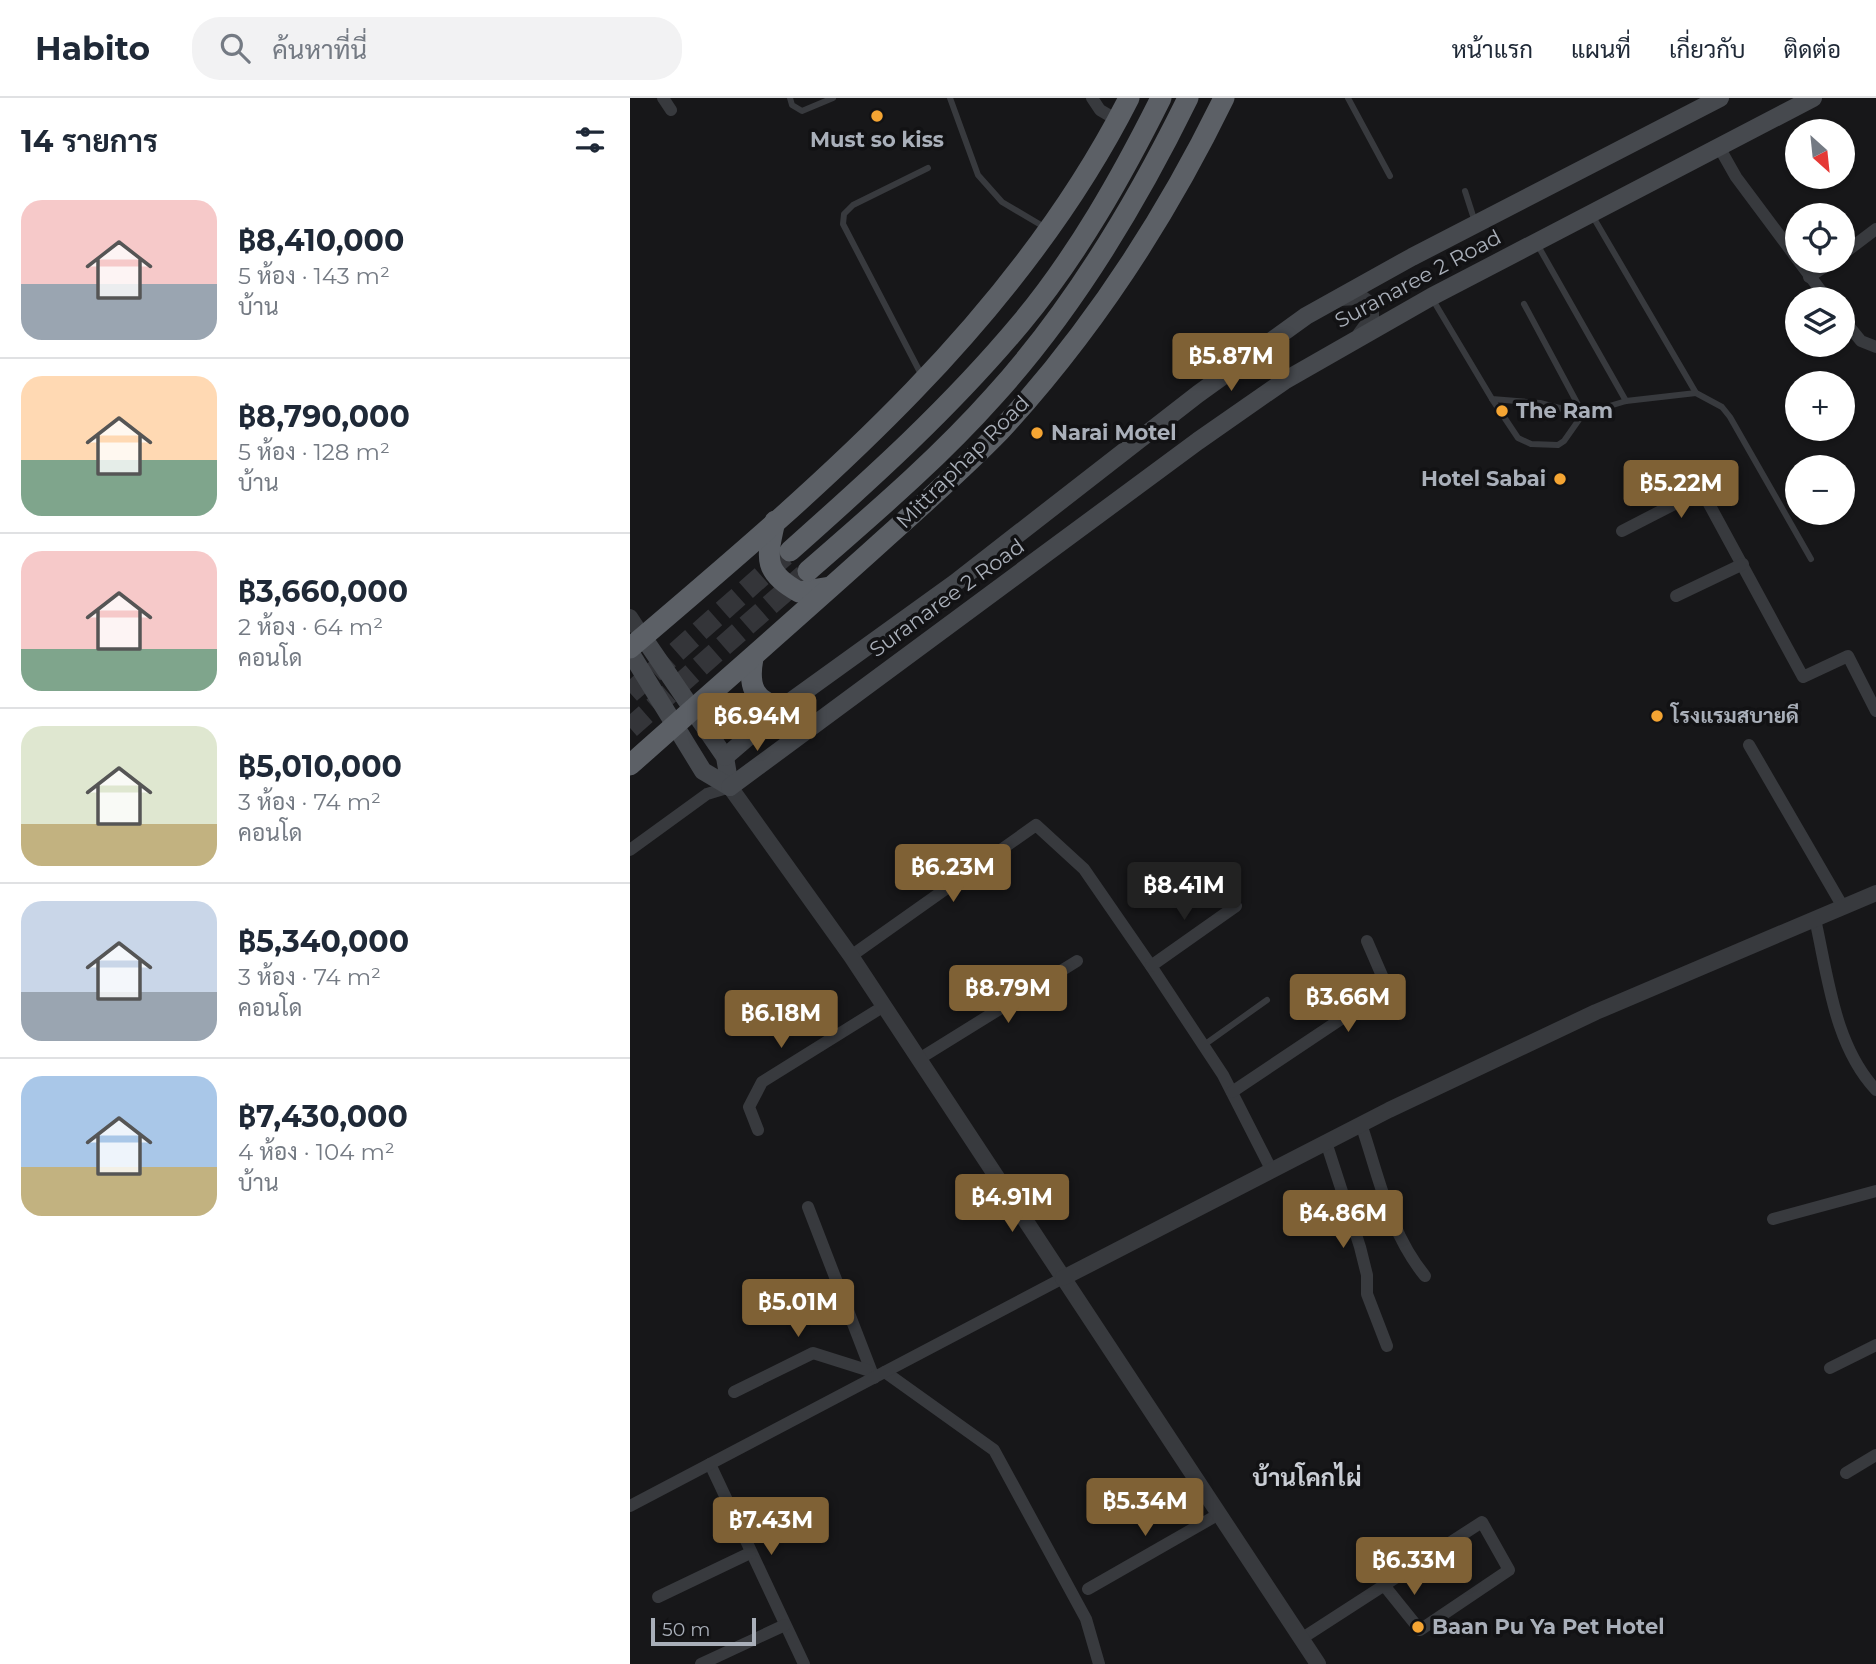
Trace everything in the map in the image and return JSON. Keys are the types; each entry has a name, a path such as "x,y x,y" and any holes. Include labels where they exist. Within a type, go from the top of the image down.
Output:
{"highway":[{"path":"634,645 775,521 926,380 997,300 1050,230 1099,157 1129,98"},
{"path":"790,551 928,426 1022,321 1081,240 1161,98"},
{"name":"Mittraphap Road","path":"808,571 945,448 995,395 1044,336 1102,254 1166,143 1188,98"},
{"name":"Mittraphap Road","path":"630,765 832,586 999,431 1067,353 1127,270 1184,180 1224,98"},
{"path":"775,521 767,554 774,576 799,592 832,586"},
{"path":"752,658 750,678 756,695 764,702 783,707"}],"main road":[{"name":"Suranaree 2 Road","path":"725,757 764,721 955,583 1252,352 1336,299 1720,98"},
{"name":"Suranaree 2 Road","path":"730,787 1198,441 1284,381 1360,335 1431,297 1813,98"},
{"path":"634,645 674,725 704,771 730,787"},
{"path":"634,645 693,709 725,757 730,787"},
{"path":"693,709 728,722 764,721"}],"street":[{"path":"663,98 671,110"},
{"path":"1092,98 1100,110 1117,120"},
{"path":"1719,147 1736,177 1817,287"},
{"path":"1855,245 1876,229"},
{"path":"1809,277 1815,273"},
{"path":"1336,299 1364,299 1371,304 1373,316 1360,335"},
{"path":"1855,334 1861,341 1876,347"},
{"path":"1622,531 1724,478"},
{"path":"1702,491 1803,677 1848,656 1876,711"},
{"path":"1676,596 1743,564"},
{"path":"630,617 634,645"},
{"path":"1748,746 1843,907"},
{"path":"630,850 707,794 730,787 851,956 1318,1664"},
{"path":"851,956 1036,825 1084,869 1152,966 1233,1092 1272,1171"},
{"path":"630,1506 876,1374 1361,1124 1596,1012 1843,907 1874,897"},
{"path":"1152,966 1236,906"},
{"path":"1815,919 1838,1022 1865,1078 1876,1090"},
{"path":"1233,1092 1374,997 1383,978 1367,941"},
{"path":"919,1059 1077,961"},
{"path":"758,1130 749,1107 762,1082 884,1006"},
{"path":"1361,1124 1395,1229 1404,1248 1425,1276"},
{"path":"1326,1142 1360,1247 1367,1275 1367,1294 1387,1346"},
{"path":"1773,1219 1876,1191"},
{"path":"808,1207 876,1374"},
{"path":"1830,1368 1876,1345"},
{"path":"734,1392 813,1353 876,1374 994,1450 1086,1619 1099,1664"},
{"path":"1846,1473 1876,1455"},
{"path":"710,1464 804,1664"},
{"path":"1088,1589 1219,1514"},
{"path":"1301,1639 1383,1584 1482,1522 1509,1570 1420,1630 1383,1584"},
{"path":"658,1597 750,1553"},
{"path":"701,1664 785,1625"}],"lane":[{"path":"790,98 792,105 802,111 833,98"},
{"path":"950,98 978,175 1002,202 1050,230"},
{"path":"1348,98 1390,176"},
{"path":"926,380 916,370 844,224 844,215 853,205 928,168"},
{"path":"1465,191 1476,224"},
{"path":"1591,214 1696,393 1722,407 1730,417 1811,559"},
{"path":"1536,243 1626,401"},
{"path":"1431,297 1518,438 1531,444 1558,445 1564,441 1583,414"},
{"path":"1524,304 1583,414"},
{"path":"1492,399 1523,400 1583,414 1626,401 1696,393"},
{"path":"1205,1045 1267,1000"}],"tunnel":[{"path":"630,693 790,551"},
{"path":"630,728 804,575"}],"place":[{"name":"Must so kiss","path":"877,116"},
{"name":"The Ram","path":"1502,411"},
{"name":"Narai Motel","path":"1037,433"},
{"name":"Hotel Sabai","path":"1560,479"},
{"name":"โรงแรมสบายดี","path":"1657,716"},
{"name":"Baan Pu Ya Pet Hotel","path":"1418,1627"}],"district":[{"name":"บ้านโคกไผ่","path":"1307,1478"}]}
